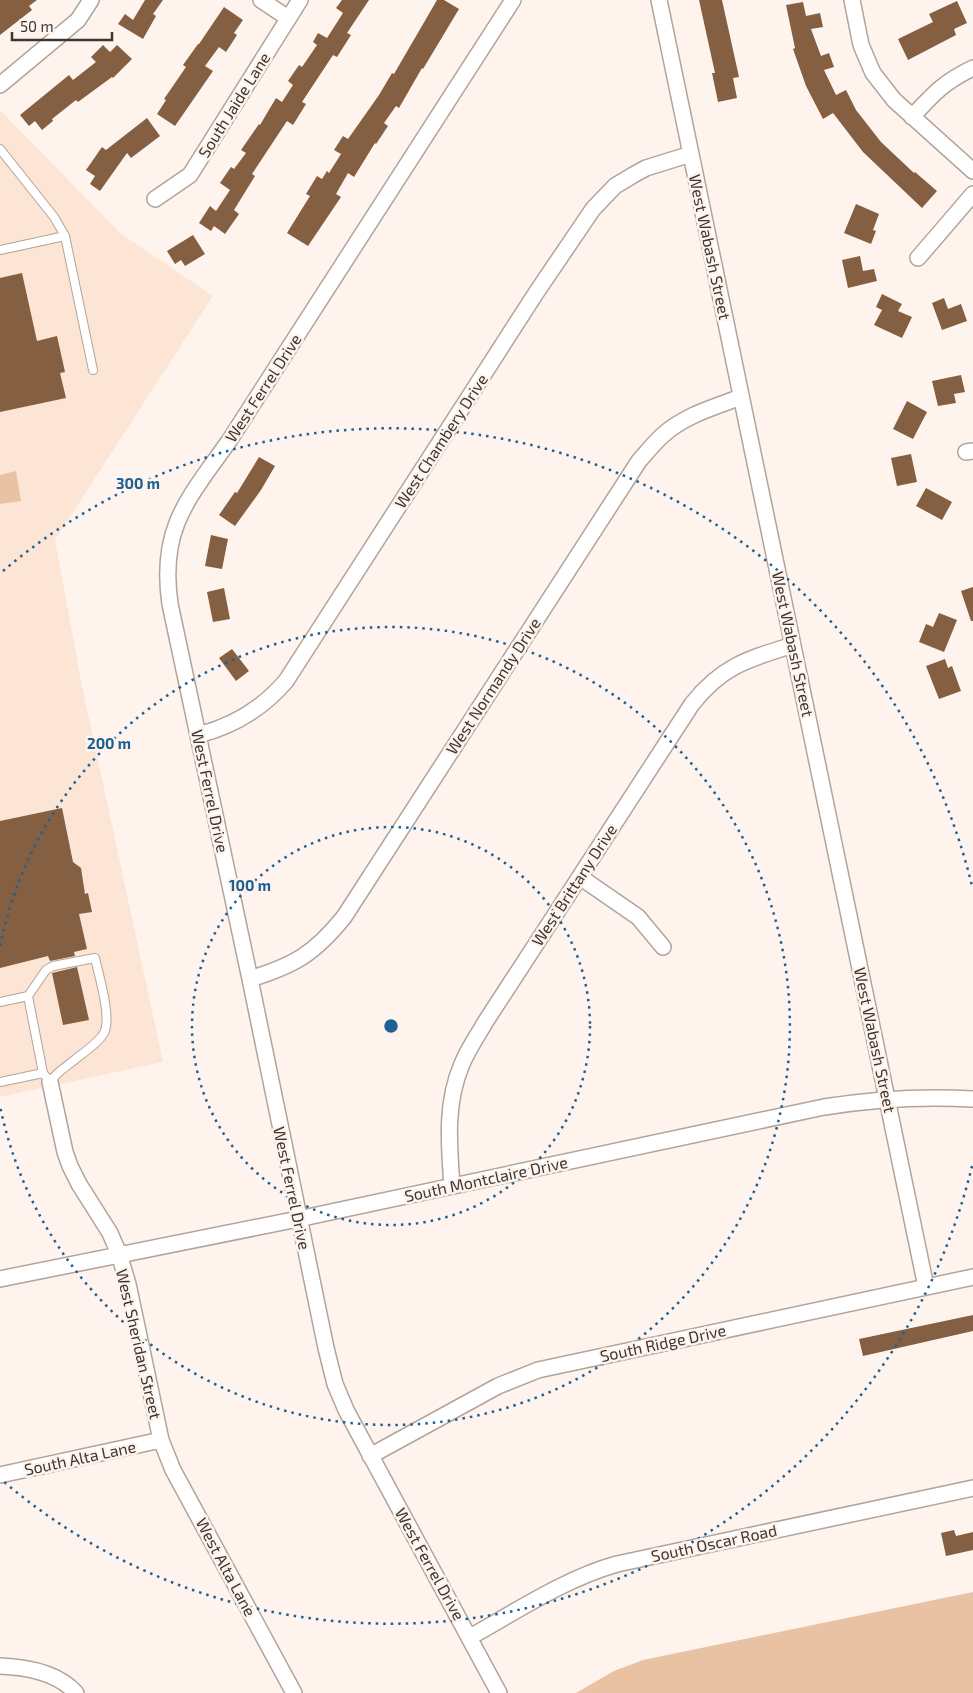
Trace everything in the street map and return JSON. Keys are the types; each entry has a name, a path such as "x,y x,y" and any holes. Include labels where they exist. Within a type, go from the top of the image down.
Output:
{"street":[{"path":"0,85 78,20 91,0"},
{"path":"261,0 288,18"},
{"name":"South Jaide Lane","path":"155,199 190,175 300,0"},
{"name":"West Ferrel Drive","path":"499,1693 370,1456 334,1384 166,582 167,559 176,521 186,501 229,441 514,0"},
{"name":"West Wabash Street","path":"659,0 926,1287"},
{"path":"852,0 861,45 873,73 894,100 973,172"},
{"path":"912,116 938,89 953,78 973,68"},
{"name":"West Chambery Drive","path":"198,735 227,726 246,716 268,700 286,681 536,293 593,209 616,186 635,174 646,168 691,154"},
{"path":"918,258 973,194"},
{"name":"West Normandy Drive","path":"250,979 297,961 319,945 344,917 639,461 663,435 675,426 696,414 741,397"},
{"name":"West Brittany Drive","path":"452,1186 449,1147 450,1109 454,1087 461,1065 486,1021 702,691 737,664 749,658 793,645"},
{"path":"580,877 638,917 663,947"},
{"name":"West Sheridan Street","path":"46,1078 70,1166 110,1233 119,1254 128,1284 161,1440"},
{"name":"South Montclaire Drive","path":"0,1279 298,1219 824,1107 887,1099 929,1097 973,1099"},
{"name":"South Ridge Drive","path":"370,1456 498,1386 538,1370 973,1277"},
{"name":"South Alta Lane","path":"0,1475 161,1440"},
{"name":"West Alta Lane","path":"161,1440 173,1470 294,1693"},
{"name":"South Oscar Road","path":"470,1637 594,1571 626,1562 973,1488"},
{"path":"0,1666 21,1667 44,1672 74,1691"}],"lane":[{"path":"0,149 54,217 65,236 93,370"},
{"path":"0,250 65,236"},
{"path":"0,1002 28,996 46,970 53,966 95,958 106,1010 107,1024 103,1034 76,1059 46,1078 0,1082"},
{"path":"28,996 46,1078"}],"shaded area":[{"path":"0,110 120,233 213,296 55,540 82,686 163,1062 0,1097"},
{"path":"16,471 21,501 0,504 0,475"},
{"path":"973,1592 973,1693 576,1693 614,1671 643,1660"}],"building":[{"path":"0,0 37,0 29,6 32,10 0,35"},
{"path":"145,0 163,0 153,14 156,16 143,39 118,24 125,14 133,20"},
{"path":"342,0 369,0 347,33 351,35 337,57 333,55 302,102 306,104 293,125 287,121 252,174 255,176 234,210 239,214 225,234 214,226 211,231 199,223 210,206 216,211 230,190 220,183 231,167 234,169 246,153 241,150 260,125 276,98 282,102 293,85 288,81 299,65 302,67 317,45 313,42 318,33 327,38 343,13 336,8"},
{"path":"437,0 444,0 459,9 399,108 396,106 384,123 388,126 354,177 348,173 336,194 341,197 308,246 287,233 310,196 306,194 317,176 322,179 327,171 329,173 341,154 334,150 343,136 348,139 392,73 394,74"},
{"path":"699,0 722,0 739,77 733,78 737,98 718,102 712,73 715,73"},
{"path":"957,1 967,23 954,29 956,35 908,60 898,39 933,22 929,14"},
{"path":"803,2 806,16 820,13 823,27 811,29 821,56 829,53 834,67 824,70 836,95 846,90 856,110 881,142 914,173 937,191 922,208 863,152 833,113 823,119 806,86 793,49 795,48 786,5"},
{"path":"224,7 243,20 234,33 237,35 226,52 219,47 205,66 213,71 175,126 157,114 166,100 164,99 186,67 183,65"},
{"path":"103,45 110,52 117,45 132,59 113,78 78,102 76,100 52,119 53,121 42,130 35,121 29,126 20,115 69,75 73,80 96,62 91,57"},
{"path":"147,118 160,136 131,158 127,153 100,191 90,184 95,176 86,170 102,147 106,150"},
{"path":"856,204 879,214 873,230 876,231 871,244 844,233"},
{"path":"193,235 205,254 185,266 181,260 175,264 167,251"},
{"path":"860,256 863,271 874,269 877,281 848,288 842,260"},
{"path":"22,273 37,341 57,336 65,372 60,373 66,398 0,412 0,278"},
{"path":"882,294 902,304 898,311 912,317 902,338 874,325 882,310 876,307"},
{"path":"944,298 948,309 961,304 967,321 942,330 932,303"},
{"path":"961,375 965,392 954,394 956,403 938,406 932,381"},
{"path":"907,401 927,412 913,439 893,429"},
{"path":"911,454 917,482 897,486 891,458"},
{"path":"259,457 275,466 261,490 235,526 219,515 235,492 237,493"},
{"path":"926,488 952,502 942,520 916,506"},
{"path":"211,535 228,539 222,569 205,566"},
{"path":"973,587 973,621 971,621 961,591"},
{"path":"224,588 230,619 213,622 207,592"},
{"path":"939,613 957,620 944,652 919,642 926,624 933,627"},
{"path":"232,649 249,671 236,681 219,658"},
{"path":"945,659 948,668 952,666 961,691 939,699 926,666"},
{"path":"62,808 73,862 81,868 85,894 88,893 92,912 79,914 87,949 74,952 75,956 50,961 48,956 0,968 0,821"},
{"path":"77,967 89,1020 63,1025 52,973"},
{"path":"973,1315 973,1331 863,1356 859,1339"},
{"path":"954,1530 956,1536 973,1532 973,1550 946,1556 941,1533"}]}
